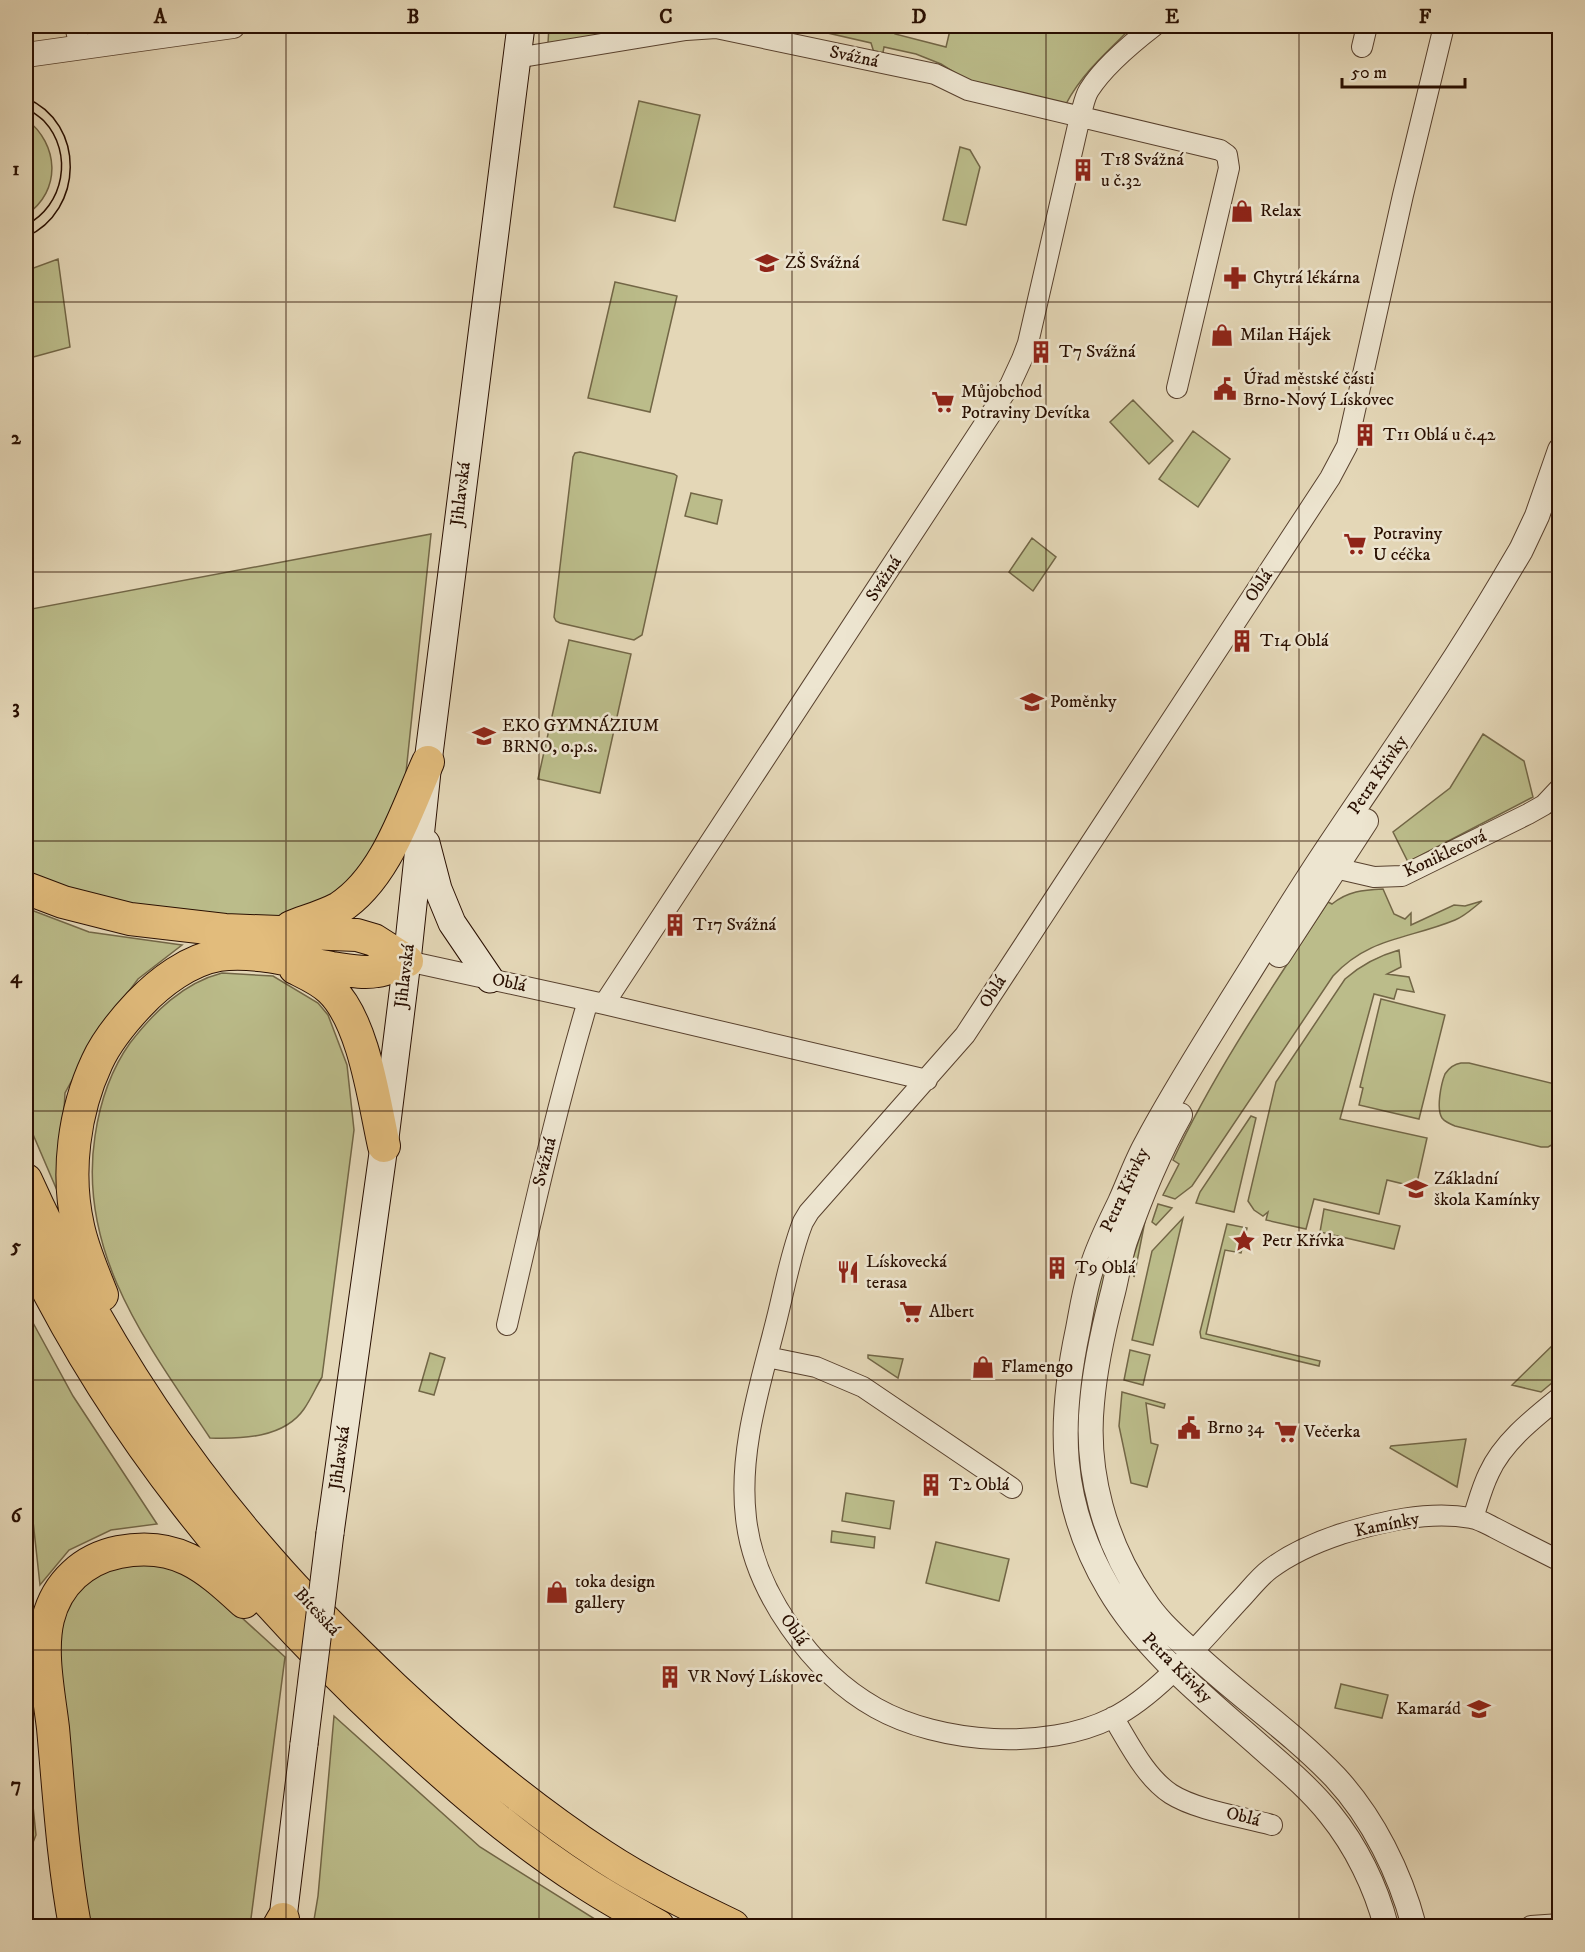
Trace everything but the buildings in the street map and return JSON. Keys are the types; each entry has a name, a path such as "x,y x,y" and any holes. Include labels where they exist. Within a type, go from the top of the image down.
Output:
{"highway":[{"path":"268,1560 147,1376 107,1307 88,1262 78,1225 72,1174 82,1103 89,1080 106,1045 143,999 174,974 201,960 280,945 355,896 388,852 428,762"},
{"path":"26,888 63,902 130,919 225,930 280,945 349,971 377,971 407,961"},
{"path":"280,945 318,981 330,989 344,1005 365,1059 384,1146"},
{"name":"Bítešská","path":"26,1180 64,1261 138,1387 205,1482 268,1560 338,1635 430,1722 543,1815 605,1858 733,1926"},
{"name":"Bítešská","path":"26,1247 86,1360 138,1440 237,1569 343,1681 433,1765 527,1842 584,1883 658,1926"},
{"path":"75,1926 63,1831 45,1641 48,1619 56,1597 76,1572 89,1562 104,1555 126,1551 167,1552 186,1558 217,1577 250,1608 343,1681"},
{"path":"26,1664 55,1926"}],"main road":[{"name":"Jihlavská","path":"282,1924 330,1533 384,1146 428,762 520,26"},
{"path":"422,820 428,854 438,889 452,923 490,979"}],"street":[{"path":"26,55 78,36 233,26"},
{"name":"Svážná","path":"507,1325 571,1057 596,1002 1010,385 1028,343 1080,117 1088,92 1136,40 1154,26"},
{"path":"1362,47 1367,26"},
{"name":"Oblá","path":"1174,1669 1154,1689 1113,1718 1080,1729 1047,1736 1012,1740 976,1738 939,1731 900,1719 878,1709 854,1694 828,1672 806,1648 768,1589 758,1567 746,1521 744,1490 749,1434 803,1222 824,1195 965,1035 1330,478 1347,446 1444,26"},
{"name":"Svážná","path":"516,58 686,30 716,28 935,74 968,90 1216,149 1227,155 1230,168 1177,388"},
{"name":"Petra Křivky","path":"1414,1926 1398,1879 1369,1823 1352,1798 1328,1770 1192,1652 1157,1617 1125,1570 1110,1536 1098,1494 1090,1437 1092,1403 1097,1366 1125,1242 1158,1158 1201,1076 1328,864 1381,770 1521,550 1537,516 1560,450"},
{"name":"Petra Křivky","path":"1386,1926 1379,1902 1362,1864 1329,1812 1301,1782 1174,1669 1130,1620 1097,1570 1086,1544 1072,1492 1065,1438 1066,1402 1072,1356 1091,1268 1144,1148 1188,1070 1515,591 1542,540 1560,495"},
{"name":"Koniklecová","path":"1328,864 1383,878 1408,874 1537,809 1560,788"},
{"name":"Oblá","path":"407,961 596,1002 927,1080"},
{"path":"767,1357 816,1367 863,1387 1012,1488"},
{"path":"1560,1396 1518,1434 1500,1455 1490,1472 1473,1518 1560,1561"},
{"name":"Kamínky","path":"1174,1669 1269,1570 1305,1548 1339,1535 1394,1521 1430,1516 1473,1518"},
{"name":"Oblá","path":"1113,1718 1147,1769 1170,1793 1201,1807 1272,1825"},
{"path":"1532,1926 1560,1924"}],"green space":[{"path":"549,26 655,26 548,43"},
{"path":"760,26 794,26 792,36"},
{"path":"797,26 876,26 895,30 895,34 946,47 951,26 1133,26 1088,72 1066,104 968,81 941,64 916,54 884,47 882,58 875,56 871,43"},
{"path":"639,101 700,115 675,221 614,207"},
{"path":"26,119 45,141 52,167 51,181 46,193 38,205 26,215"},
{"path":"960,147 970,150 980,167 966,225 943,220"},
{"path":"58,259 70,347 26,359 26,268 31,269"},
{"path":"615,282 677,296 650,412 588,398"},
{"path":"1133,400 1173,441 1149,464 1110,422"},
{"path":"1193,431 1230,459 1198,507 1159,479"},
{"path":"580,452 677,476 642,635 634,640 560,623 554,617 573,457 575,453"},
{"path":"691,493 722,500 717,524 685,516"},
{"path":"431,534 405,782 379,848 335,895 280,918 230,916 88,899 33,876 26,870 26,610"},
{"path":"1032,538 1056,557 1033,591 1009,572"},
{"path":"569,640 631,654 600,793 538,779"},
{"path":"1483,734 1524,761 1533,797 1408,862 1393,832 1450,788"},
{"path":"1383,889 1394,914 1405,919 1411,913 1411,925 1454,905 1465,906 1482,901 1459,918 1375,946 1347,963 1333,976 1192,1186 1175,1199 1163,1195 1179,1164 1173,1160 1208,1093 1246,1028 1328,902 1332,904 1356,892"},
{"path":"26,908 89,932 182,945 138,979 99,1031 65,1093 59,1195 26,1118"},
{"path":"1399,950 1401,967 1387,974 1409,977 1414,992 1397,989 1394,999 1374,994 1340,1119 1427,1138 1416,1187 1387,1180 1379,1214 1314,1199 1306,1229 1266,1220 1268,1212 1263,1216 1254,1210 1248,1201 1276,1082 1345,979 1370,961"},
{"path":"222,973 273,976 318,1003 328,1015 347,1065 354,1130 322,1377 304,1409 296,1419 285,1426 262,1435 210,1438 164,1369 123,1297 107,1259 97,1220 92,1179 95,1136 100,1111 111,1076 123,1054 149,1020 170,1000 195,984"},
{"path":"1381,999 1445,1015 1419,1119 1359,1105 1363,1088 1360,1087"},
{"path":"1461,1063 1559,1085 1559,1141 1548,1147 1541,1147 1455,1126 1445,1121 1439,1109 1443,1078 1450,1068"},
{"path":"1251,1116 1256,1118 1234,1212 1196,1203 1200,1192"},
{"path":"1158,1204 1172,1208 1156,1225 1152,1222"},
{"path":"1324,1209 1400,1226 1394,1249 1320,1232"},
{"path":"1183,1218 1153,1345 1132,1340 1152,1251"},
{"path":"1145,1221 1134,1277 1132,1261"},
{"path":"1227,1224 1247,1228 1241,1253 1225,1250 1206,1334 1320,1361 1319,1366 1201,1338 1200,1332"},
{"path":"1107,1268 1089,1360 1082,1359 1101,1270"},
{"path":"26,1310 73,1396 157,1524 111,1530 69,1550 40,1585 26,1457"},
{"path":"1559,1339 1559,1377 1541,1392 1512,1385"},
{"path":"1130,1350 1150,1355 1143,1385 1124,1380"},
{"path":"430,1353 445,1358 434,1395 419,1391"},
{"path":"868,1355 903,1359 898,1378 868,1358"},
{"path":"1122,1392 1165,1404 1164,1408 1146,1403 1151,1443 1158,1445 1147,1487 1131,1483 1119,1426"},
{"path":"1466,1439 1457,1487 1390,1448 1391,1446"},
{"path":"846,1493 894,1501 890,1529 842,1521"},
{"path":"832,1531 875,1537 874,1548 831,1542"},
{"path":"936,1542 1009,1559 999,1601 926,1583"},
{"path":"146,1563 181,1570 208,1587 285,1657 250,1926 88,1926 59,1651 64,1613 79,1588 108,1568"},
{"path":"1341,1684 1388,1695 1382,1718 1335,1708"},
{"path":"334,1716 480,1847 606,1926 313,1926 318,1896"},
{"path":"26,1739 36,1835 32,1845 26,1849"}],"tram line":[{"path":"26,98 46,110 59,127 68,146 70,167 67,188 59,208 45,225 26,237"},
{"path":"26,107 44,121 53,134 62,163 56,192 49,205 26,225"}],"place":[{"name":"T18 Svážná u č.32","path":"1083,170"},
{"name":"Relax","path":"1242,211"},
{"name":"ZŠ Svážná","path":"767,263"},
{"name":"Chytrá lékárna","path":"1235,278"},
{"name":"Milan Hájek","path":"1222,335"},
{"name":"T7 Svážná","path":"1041,352"},
{"name":"Úřad městské části Brno-Nový Lískovec","path":"1225,389"},
{"name":"Můjobchod Potraviny Devítka","path":"943,402"},
{"name":"T11 Oblá u č.42","path":"1365,435"},
{"name":"Potraviny U céčka","path":"1355,544"},
{"name":"T14 Oblá","path":"1242,641"},
{"name":"Poměnky","path":"1032,702"},
{"name":"EKO GYMNÁZIUM BRNO, o.p.s.","path":"484,736"},
{"name":"T17 Svážná","path":"675,925"},
{"name":"Základní škola Kamínky","path":"1416,1189"},
{"name":"Petr Křívka","path":"1244,1241"},
{"name":"T9 Oblá","path":"1057,1268"},
{"name":"Lískovecká terasa","path":"848,1272"},
{"name":"Albert","path":"911,1312"},
{"name":"Flamengo","path":"983,1367"},
{"name":"Brno 34","path":"1189,1428"},
{"name":"Večerka","path":"1286,1432"},
{"name":"T2 Oblá","path":"931,1485"},
{"name":"toka design gallery","path":"557,1592"},
{"name":"VR Nový Lískovec","path":"670,1677"},
{"name":"Kamarád","path":"1479,1709"}]}
